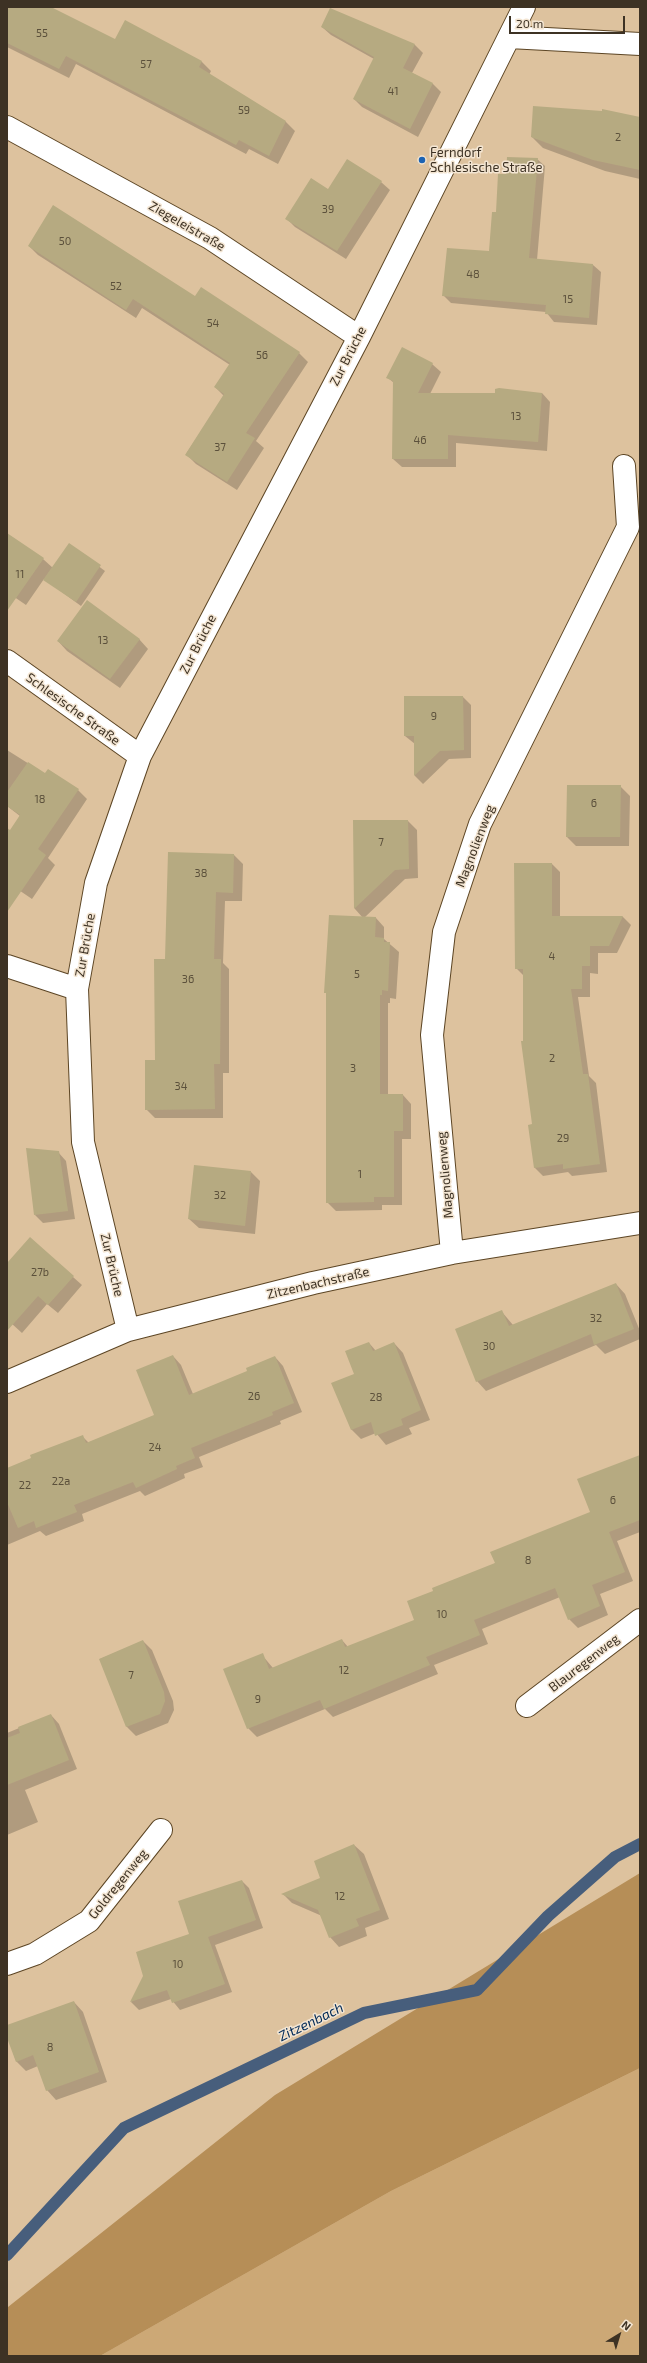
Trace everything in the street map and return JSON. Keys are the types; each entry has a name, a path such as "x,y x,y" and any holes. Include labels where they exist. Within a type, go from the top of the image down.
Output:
{"street":[{"name":"Zur Brüche","path":"128,1330 83,1142 77,989 96,883 140,756 359,336 524,7"},
{"path":"509,37 640,44"},
{"name":"Ziegeleistraße","path":"7,127 210,238 359,336"},
{"name":"Magnolienweg","path":"452,1253 432,1035 444,932 480,824 628,527 624,466"},
{"name":"Schlesische Straße","path":"7,661 140,756"},
{"path":"7,966 77,989"},
{"name":"Zitzenbachstraße","path":"7,1382 128,1330 313,1283 452,1253 640,1223"},
{"name":"Blauregenweg","path":"527,1706 640,1620"},
{"name":"Goldregenweg","path":"7,1964 35,1954 89,1921 161,1830"}],"shaded area":[{"path":"640,1873 640,2068 391,2191 100,2356 7,2356 8,2307 275,2095"},
{"path":"640,2068 640,2356 100,2356 391,2191"}],"building":[{"path":"7,7 51,7 115,39 125,20 202,61 199,67 286,121 269,156 239,140 236,145 66,56 59,69 7,43"},
{"path":"330,8 415,44 403,68 433,83 410,129 353,99 374,57 321,27"},
{"path":"533,106 602,111 602,109 640,117 640,170 593,160 531,137"},
{"path":"507,157 538,158 529,258 593,264 589,318 545,314 546,305 442,296 447,248 489,251 492,212 496,212 498,174 506,174"},
{"path":"347,159 382,181 337,251 285,219 311,178 328,189"},
{"path":"53,205 195,296 201,287 300,352 246,433 255,438 227,482 185,455 224,394 214,387 230,363 133,299 126,310 28,246"},
{"path":"402,347 433,363 418,393 495,393 495,389 499,388 542,393 538,442 448,435 448,459 392,459 393,381 386,378"},
{"path":"7,533 44,558 7,611"},
{"path":"69,543 101,565 76,602 43,580"},
{"path":"87,600 140,639 110,679 57,641"},
{"path":"404,696 463,696 464,750 440,751 414,776 414,736 404,736"},
{"path":"28,762 45,773 48,769 79,789 38,849 46,855 7,912 7,828 10,830 20,815 7,806 7,792"},
{"path":"567,785 621,785 620,837 566,837"},
{"path":"353,820 408,820 409,869 395,870 354,909"},
{"path":"168,852 234,854 233,893 216,892 214,959 221,959 220,1064 214,1064 215,1109 145,1110 145,1060 155,1060 154,959 165,959"},
{"path":"514,863 552,863 552,916 623,916 609,946 590,946 590,966 582,966 582,989 571,989 583,1074 588,1074 600,1164 563,1169 563,1164 534,1168 528,1125 532,1124 521,1041 523,1041 523,969 515,969"},
{"path":"329,915 376,917 375,937 384,938 384,942 390,942 388,991 382,990 382,995 380,995 380,1094 403,1094 403,1131 394,1131 394,1197 374,1197 374,1202 326,1203 326,993 324,993"},
{"path":"26,1148 59,1151 68,1211 34,1215"},
{"path":"194,1165 251,1171 245,1226 188,1219"},
{"path":"30,1237 74,1276 48,1305 38,1296 7,1331 7,1263"},
{"path":"616,1283 634,1329 594,1345 591,1334 476,1382 455,1329 502,1310 509,1326"},
{"path":"369,1342 373,1351 394,1342 421,1410 401,1419 403,1425 375,1436 371,1422 351,1430 331,1383 354,1374 345,1351"},
{"path":"173,1355 189,1395 247,1371 246,1368 275,1356 294,1403 272,1412 273,1415 191,1448 195,1458 176,1466 177,1469 136,1488 133,1482 74,1505 77,1512 36,1528 34,1521 18,1528 7,1502 7,1468 31,1458 30,1455 83,1435 86,1443 154,1415 136,1370"},
{"path":"640,1455 640,1520 609,1532 625,1572 592,1585 600,1606 568,1620 555,1588 474,1620 480,1635 426,1657 430,1665 324,1709 320,1700 247,1729 223,1669 263,1653 269,1669 342,1639 345,1647 414,1620 407,1601 433,1591 432,1588 495,1563 490,1552 590,1512 577,1479"},
{"path":"143,1640 164,1692 165,1701 160,1714 126,1727 99,1659"},
{"path":"51,1714 69,1760 7,1785 7,1738 20,1733 18,1727"},
{"path":"354,1844 380,1910 356,1919 359,1926 329,1938 318,1910 281,1894 320,1878 314,1861"},
{"path":"242,1880 256,1920 208,1937 225,1984 172,2003 167,1990 130,2002 143,1976 136,1952 189,1934 178,1901"},
{"path":"74,2001 99,2072 46,2091 33,2055 16,2062 7,2038 7,2025"}],"waterway":[{"name":"Zitzenbach","path":"7,2255 124,2128 364,2013 477,1990 548,1916 615,1857 640,1844"}],"place":[{"name":"Ferndorf Schlesische Straße","path":"422,160"}]}
